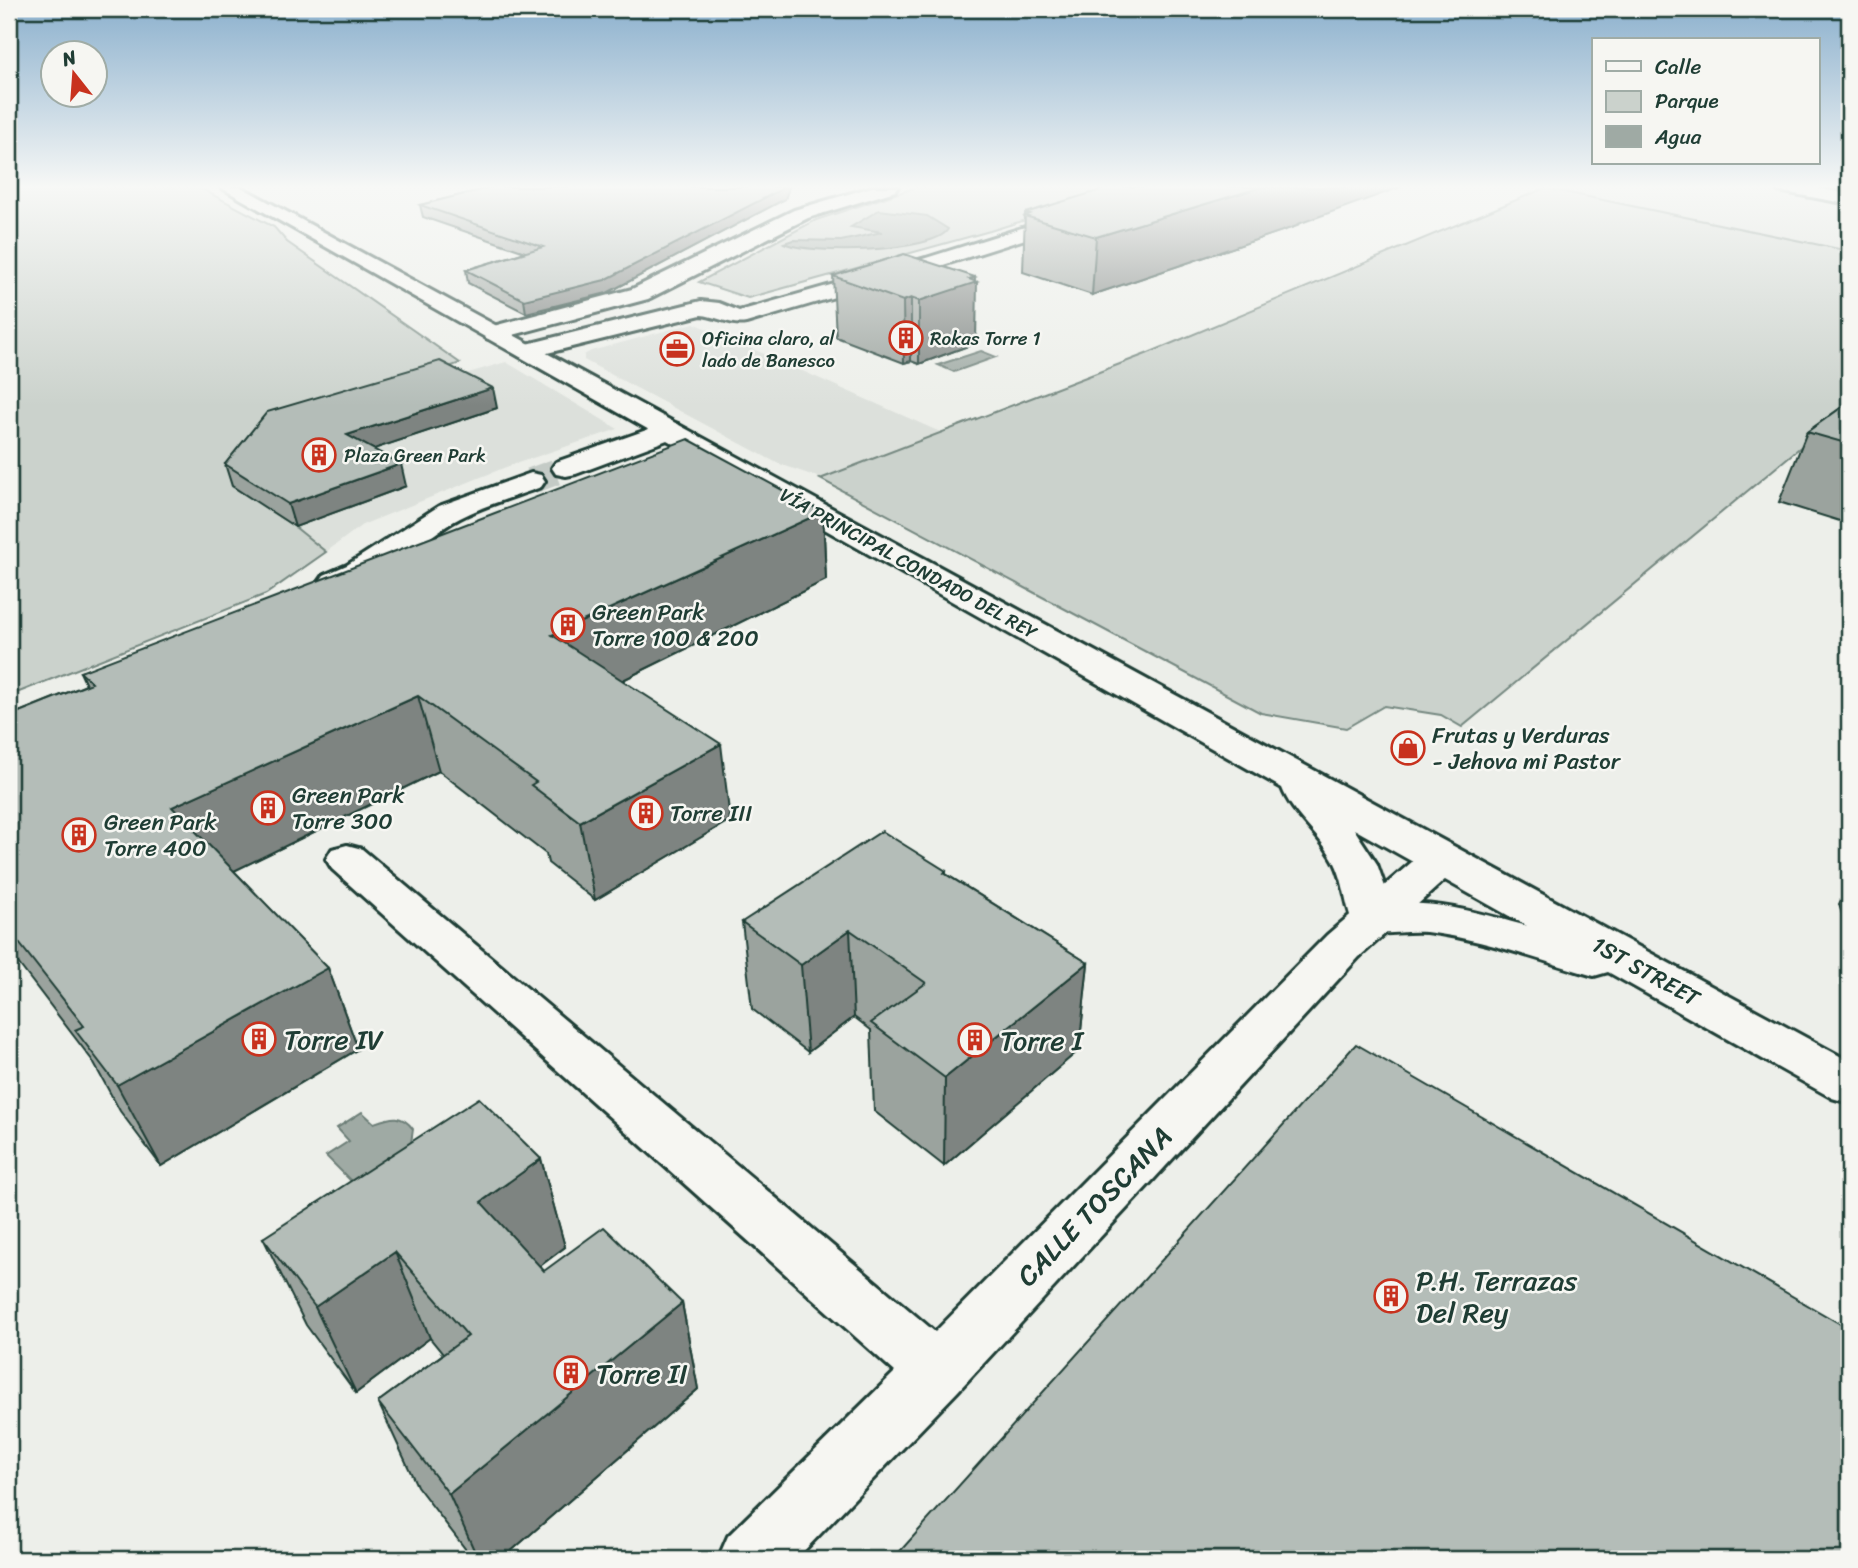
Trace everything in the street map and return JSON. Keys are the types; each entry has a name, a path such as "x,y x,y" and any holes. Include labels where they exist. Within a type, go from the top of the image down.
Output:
{"street":[{"name":"VÍA PRINCIPAL CONDADO DEL REY","path":"362,260 1442,859"},
{"path":"494,333 640,294 708,260"},
{"path":"527,351 701,308 719,310 738,318 939,260"},
{"path":"640,294 677,312"},
{"path":"566,468 669,430"},
{"path":"689,474 724,460"},
{"path":"307,594 358,572 449,512 531,481"},
{"path":"449,512 481,533"},
{"path":"336,611 387,591"},
{"path":"1289,774 1359,866 1369,891 1372,920 1424,917 1464,924 1654,976"},
{"path":"347,859 937,1371"},
{"name":"CALLE TOSCANA","path":"751,1559 937,1371 1343,946 1442,859"},
{"name":"1ST STREET","path":"1442,859 1849,1084"}],"shaded area":[{"path":"694,323 943,433 820,478 777,463 584,360 584,355 591,351"},
{"path":"506,362 618,429 506,467 362,525 326,552 295,527 232,486 444,380"}],"green space":[{"path":"9,260 313,260 460,363 273,433 232,485 295,527 326,552 266,594 9,696"},
{"path":"740,260 885,260 748,298 699,282"},
{"path":"1372,260 1849,260 1849,407 1462,727 1441,715 1384,706 1346,728 1261,713 820,479 1146,354"}],"water":[{"path":"981,351 996,357 954,372 938,365"},
{"path":"362,1112 374,1123 400,1118 413,1129 411,1143 365,1195 326,1156 349,1141 337,1128"}],"building":[{"path":"499,260 643,260 605,280 524,300 466,270"},
{"path":"884,260 923,260 975,277 969,279 977,282 919,301 911,298 903,301 833,276"},
{"name":"Plaza Green Park","path":"440,361 493,388 347,435 401,464 288,504 225,464 267,412"},
{"path":"1849,402 1849,444 1807,432"},
{"path":"688,439 823,512 552,635 721,744 580,822 531,785 536,782 418,696 172,807 328,968 117,1085 75,1030 84,1026 9,930 9,716 92,683 80,672"},
{"path":"882,831 1088,963 945,1078 871,1023 926,983 850,930 801,965 742,922"},
{"name":"P.H. Terrazas Del Rey","path":"1356,1044 1849,1329 1849,1559 893,1559"},
{"path":"479,1098 541,1159 481,1202 544,1271 604,1227 682,1303 449,1494 378,1402 468,1336 395,1252 315,1307 263,1238"}],"tunnel":[{"path":"531,481 566,468"}],"place":[{"name":"Rokas Torre 1","path":"906,338"},
{"name":"Oficina claro, al lado de Banesco","path":"677,349"},
{"name":"Plaza Green Park","path":"319,455"},
{"name":"Green Park Torre 100 & 200","path":"568,625"},
{"name":"Frutas y Verduras - Jehova mi Pastor","path":"1408,748"},
{"name":"Green Park Torre 300","path":"268,808"},
{"name":"Torre III","path":"646,813"},
{"name":"Green Park Torre 400","path":"79,835"},
{"name":"Torre IV","path":"259,1039"},
{"name":"Torre I","path":"975,1040"},
{"name":"P.H. Terrazas Del Rey","path":"1391,1296"},
{"name":"Torre II","path":"571,1373"}]}
